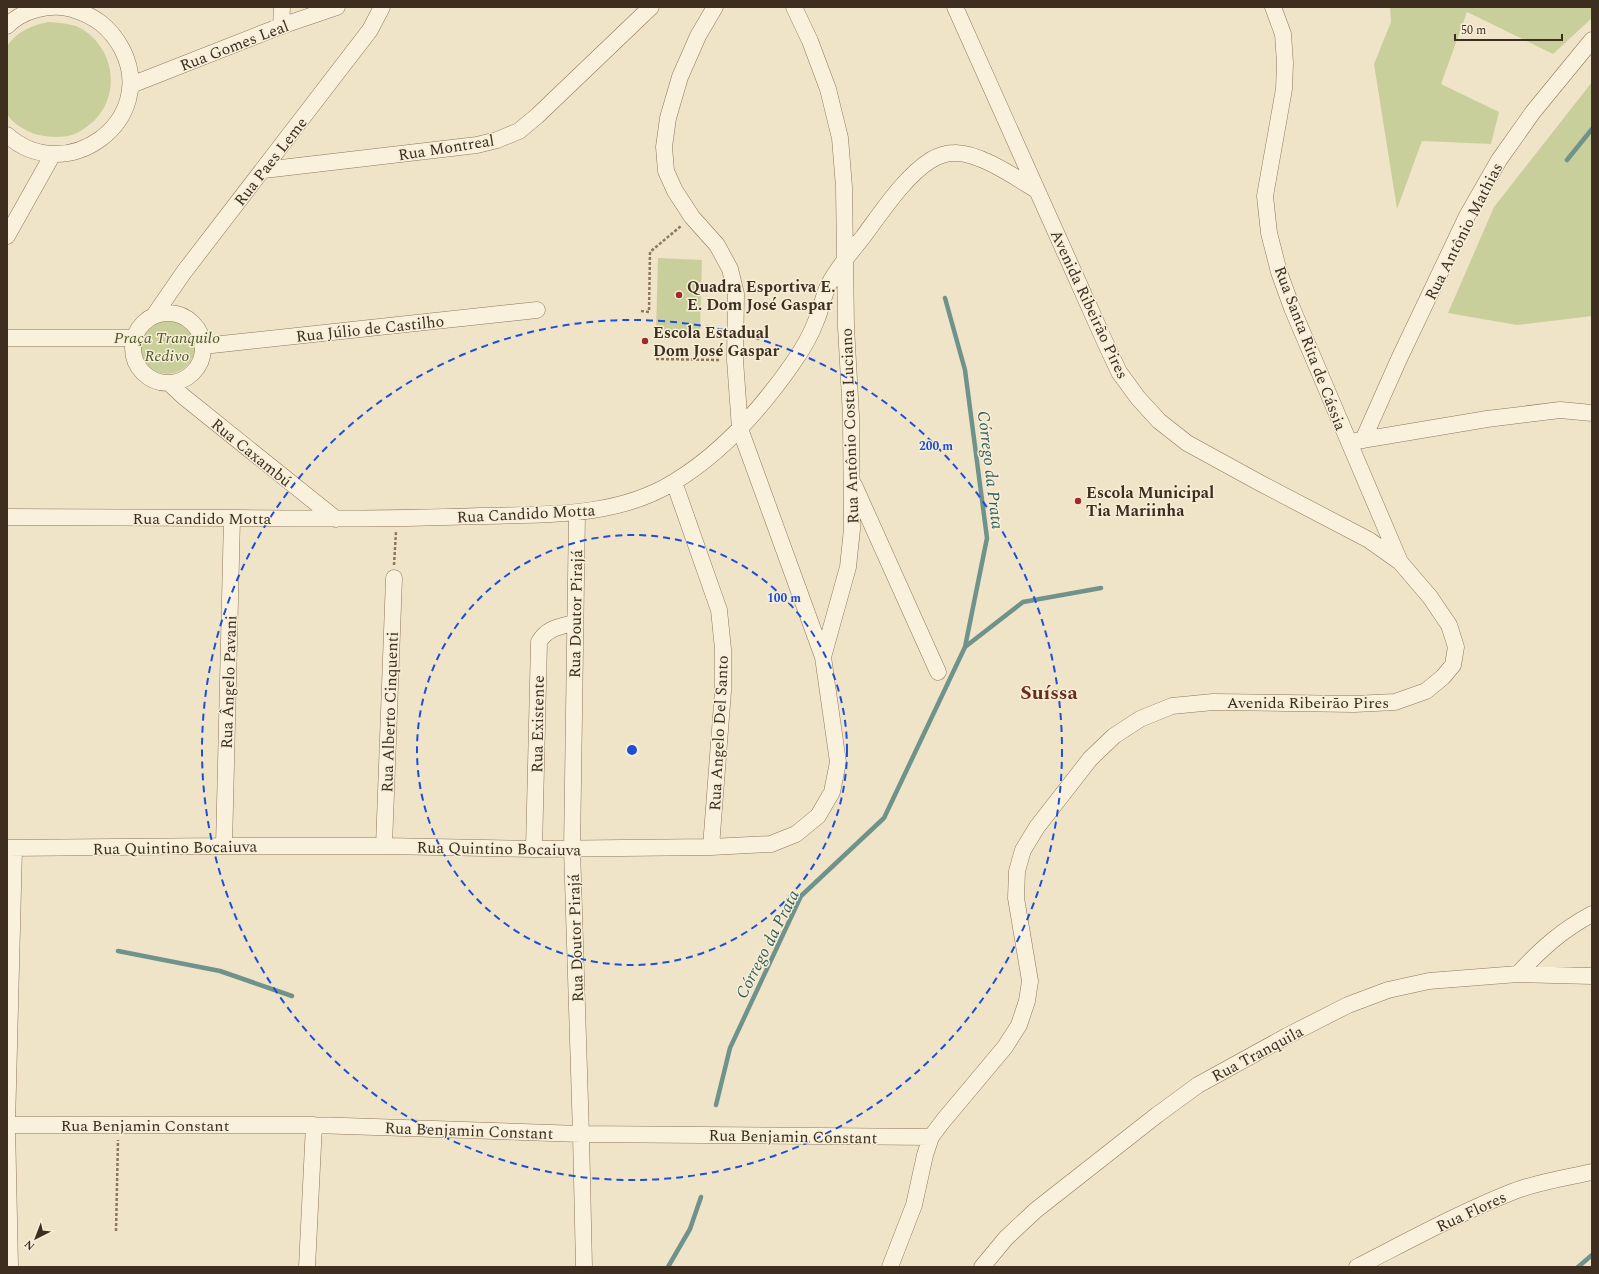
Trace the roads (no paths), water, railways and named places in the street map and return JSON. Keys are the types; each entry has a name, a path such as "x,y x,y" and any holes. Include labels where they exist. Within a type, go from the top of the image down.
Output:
{"street":[{"path":"282,7 282,26"},
{"name":"Rua Gomes Leal","path":"132,85 282,26 337,7"},
{"name":"Rua Paes Leme","path":"155,314 184,272 264,170 370,30 382,7"},
{"name":"Rua Montreal","path":"264,170 477,145 497,140 519,131 537,116 651,7"},
{"path":"715,7 698,36 680,77 668,118 664,147 666,172 675,191 692,217 717,245 730,269 736,294 735,360 740,429 823,657"},
{"name":"Rua Antônio Costa Luciano","path":"794,7 810,41 828,89 840,138 844,187 846,327 851,416 852,528 848,567 823,657"},
{"name":"Avenida Ribeirão Pires","path":"890,1267 914,1205 925,1155 931,1137 1005,1047 1019,1025 1027,1001 1030,981 1016,898 1017,871 1023,850 1037,827 1090,759 1114,736 1140,719 1172,706 1213,702 1354,704 1395,702 1426,691 1443,677 1453,665 1456,647 1449,625 1430,597 1400,562 1369,540 1187,443 1159,421 1138,398 1119,372 955,7"},
{"name":"Rua Santa Rita de Cássia","path":"1273,7 1283,34 1285,62 1284,89 1265,196 1269,233 1279,272 1292,308 1355,441 1400,562"},
{"path":"7,26 26,13 46,8 91,10 116,39 126,56 132,85 123,112 114,126 102,139 87,148 70,153 53,154 33,151 15,142 7,134"},
{"name":"Rua Antônio Mathias","path":"1355,441 1399,359 1467,216 1499,160 1533,112 1592,40"},
{"name":"Rua Candido Motta","path":"7,517 396,519 577,513 625,504 651,494 674,482 707,459 740,429 772,393 795,360 815,325 828,287 845,260 893,196 908,180 930,161 942,155 956,153 971,156 1001,168 1036,190"},
{"path":"7,236 53,154"},
{"name":"Rua Júlio de Castilho","path":"203,346 537,310"},
{"path":"166,312 177,313 187,318 195,325 201,335 203,346 202,357 190,376 180,381 169,383 158,382 148,378 140,370 134,360 132,349 133,338 141,324 155,314 166,312"},
{"path":"7,338 133,338"},
{"name":"Rua Caxambú","path":"169,383 184,397 336,519"},
{"path":"1355,441 1487,419 1552,411 1592,413"},
{"name":"Rua Angelo Del Santo","path":"674,482 719,610 723,649 723,691 711,847"},
{"path":"852,482 888,558 938,672"},
{"name":"Rua Doutor Pirajá","path":"577,513 574,623 572,849 582,1134 584,1267"},
{"name":"Rua Ângelo Pavani","path":"224,846 232,518"},
{"name":"Rua Alberto Cinquenti","path":"384,846 394,578"},
{"name":"Rua Existente","path":"534,849 539,642 543,635 551,629 574,623"},
{"name":"Rua Quintino Bocaiuva","path":"11,848 384,846 572,849 711,847 771,844 796,834 818,816 832,792 838,762 823,657"},
{"path":"10,1267 7,1125 11,848"},
{"path":"1518,974 1552,940 1571,925 1592,914"},
{"name":"Rua Tranquila","path":"982,1267 1006,1238 1036,1210 1157,1115 1198,1085 1287,1036 1348,1005 1388,990 1429,982 1518,974 1592,976"},
{"name":"Rua Benjamin Constant","path":"7,1125 314,1125 582,1134 931,1137"},
{"path":"307,1267 314,1125"},
{"name":"Rua Flores","path":"1358,1267 1470,1210 1513,1191 1553,1180 1592,1172"}],"waterway":[{"path":"1567,160 1592,129"},
{"name":"Córrego da Prata","path":"716,1105 730,1048 801,896 884,818 965,647 987,538 965,370 945,298"},
{"name":"Córrego da Prata","path":"965,647 1023,602 1101,588"},
{"path":"118,951 220,971 292,996"},
{"name":"Córrego da Prata","path":"668,1267 690,1229 701,1197"},
{"path":"1578,1267 1592,1255"}],"place":[{"name":"Quadra Esportiva E. E. Dom José Gaspar","path":"679,295"},
{"name":"Escola Estadual Dom José Gaspar","path":"645,341"},
{"name":"Escola Municipal Tia Mariinha","path":"1078,501"}],"district":[{"name":"Suíssa","path":"1049,692"}],"park label":[{"name":"Praça Tranquilo Redivo","path":"167,346"}]}
